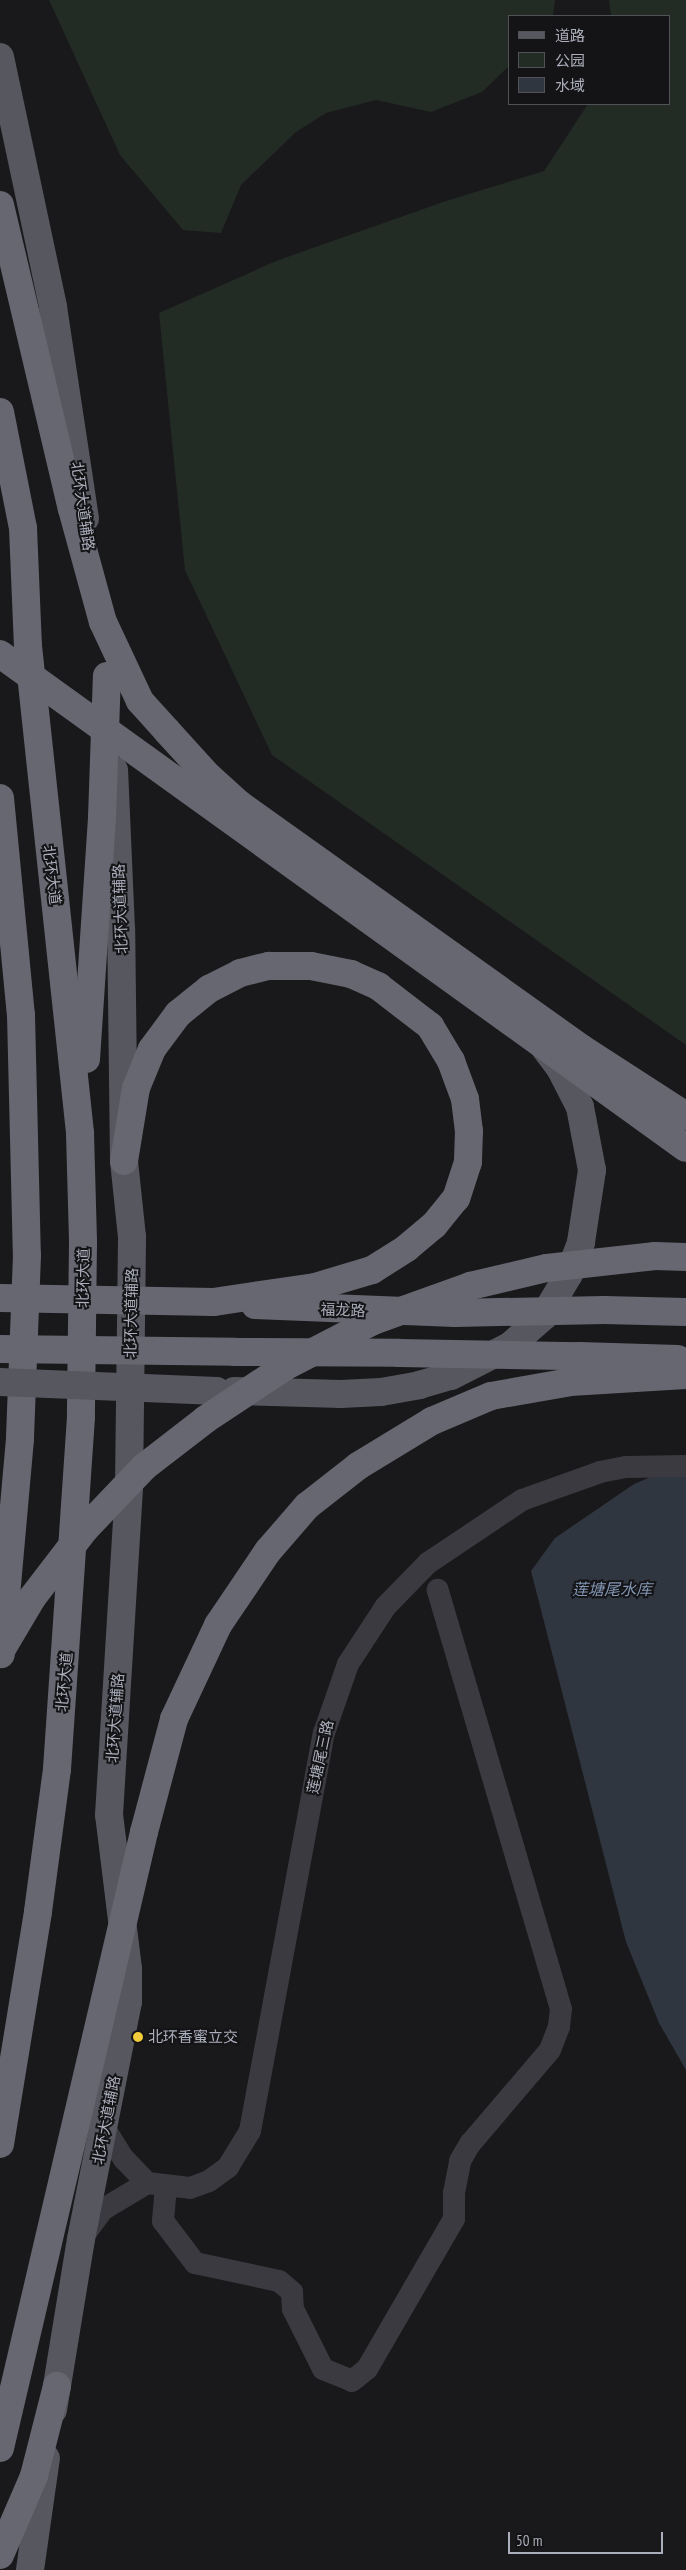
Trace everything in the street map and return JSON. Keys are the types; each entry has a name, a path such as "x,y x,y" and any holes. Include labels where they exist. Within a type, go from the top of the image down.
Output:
{"highway":[{"path":"0,205 74,518 103,622 140,701 208,776 239,804 504,994 686,1116"},
{"name":"北环大道","path":"0,412 23,528 28,646 80,1133 81,1417 57,1769 38,1912 0,2144"},
{"path":"0,654 686,1148"},
{"path":"80,1133 102,817 107,676"},
{"path":"0,798 21,1015 27,1255 20,1439 0,1660"},
{"path":"124,1161 136,1088 152,1049 178,1014 209,989 240,973 270,966 311,966 351,974 378,986 430,1026 451,1061 465,1099 469,1131 468,1162 456,1198 434,1225 406,1248 372,1270 315,1287 213,1302"},
{"path":"0,1652 32,1598 85,1529 144,1467 206,1419 286,1366 374,1321 470,1286 547,1268 655,1256 686,1257"},
{"name":"福龙路","path":"0,1298 213,1302 302,1309 456,1313 604,1310 685,1312"},
{"path":"0,1349 579,1356 656,1368 686,1375"},
{"path":"0,2448 144,1832 174,1719 218,1625 268,1551 307,1506 358,1466 432,1421 491,1396 656,1368 686,1359"},
{"path":"0,2555 34,2476 57,2386"}],"main road":[{"name":"北环大道辅路","path":"0,57 53,308 107,676 121,929 124,1161 132,1237 129,1486 109,1815 128,1970 128,2002 105,2129 81,2240 30,2570"},
{"path":"0,1382 218,1391 341,1394 381,1392 419,1385 452,1376 510,1346 544,1316 569,1274 581,1242 592,1170 580,1107 560,1068 504,994"}],"street":[{"name":"莲塘尾三路","path":"156,2185 190,2188 210,2181 228,2167 250,2131 324,1733 348,1664 368,1632 405,1583 428,1563 522,1500 600,1472 648,1466 686,1466"},
{"path":"105,2129 124,2159 156,2185 163,2220 195,2263 279,2281 292,2292 293,2309 323,2369 352,2381 367,2369 454,2219 454,2192 460,2161 470,2144 550,2050 559,2027 561,2010 438,1590"},
{"path":"81,2240 102,2210 156,2185"}],"green space":[{"path":"49,0 555,0 553,15 508,15 508,67 482,92 431,112 376,100 326,113 296,132 241,185 221,233 183,230 120,155"},
{"path":"609,0 686,0 686,1045 272,755 185,570 159,313 276,261 446,201 544,171 587,105 671,105 671,15 611,15"}],"water":[{"name":"莲塘尾水库","path":"686,1462 686,2070 659,2023 626,1942 531,1571 555,1538 634,1484"}],"place":[{"name":"北环香蜜立交","path":"138,2037"}]}
